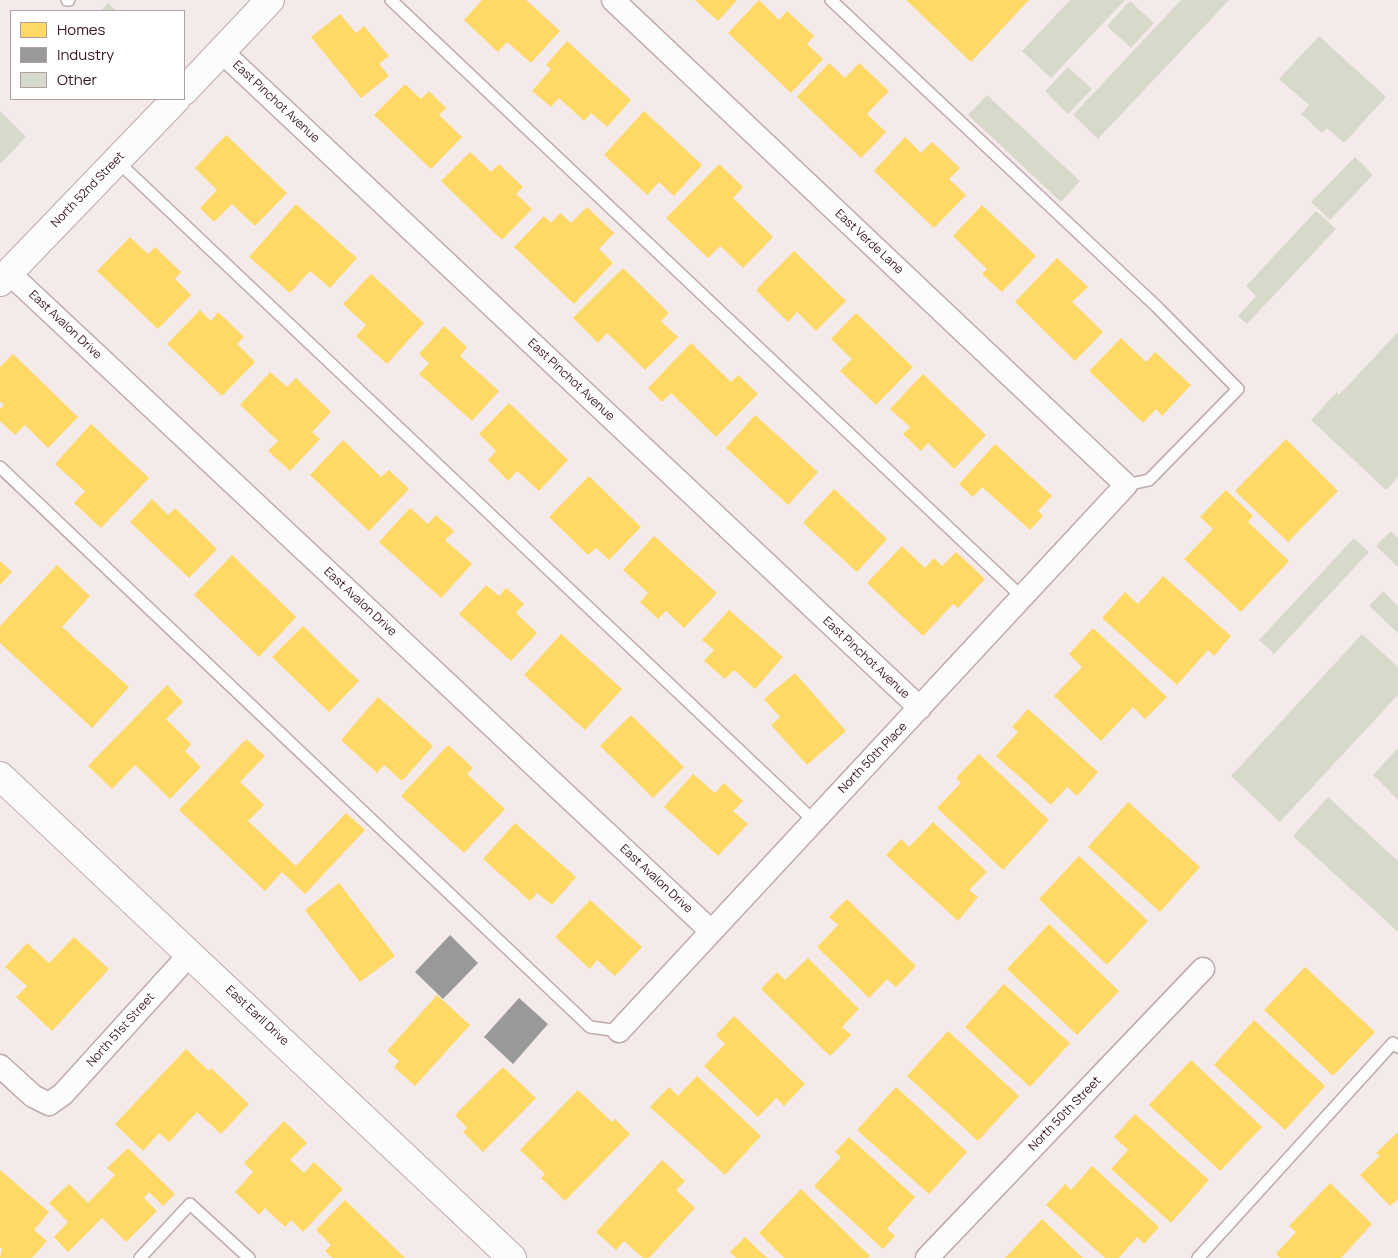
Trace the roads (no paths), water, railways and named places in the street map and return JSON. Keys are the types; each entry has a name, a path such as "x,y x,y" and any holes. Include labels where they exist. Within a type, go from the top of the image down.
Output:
{"street":[{"path":"185,89 270,0"},
{"name":"East Verde Lane","path":"612,0 1126,485"},
{"name":"East Pinchot Avenue","path":"222,52 920,708"},
{"name":"North 52nd Street","path":"3,273 175,100"},
{"name":"East Avalon Drive","path":"3,273 711,931"},
{"name":"North 50th Place","path":"619,1031 1126,485"},
{"name":"East Earll Drive","path":"0,776 512,1258"},
{"name":"North 51st Street","path":"0,1066 33,1096 49,1104 63,1094 190,954"},
{"name":"North 50th Street","path":"927,1258 1203,969"}],"lane":[{"path":"392,0 1022,597"},
{"path":"831,0 1156,306 1238,389 1148,480 1126,485"},
{"path":"116,160 814,820"},
{"path":"0,467 590,1027 619,1031"},
{"path":"1198,1258 1393,1043 1398,1047"},
{"path":"140,1258 190,1204 249,1258"}]}
